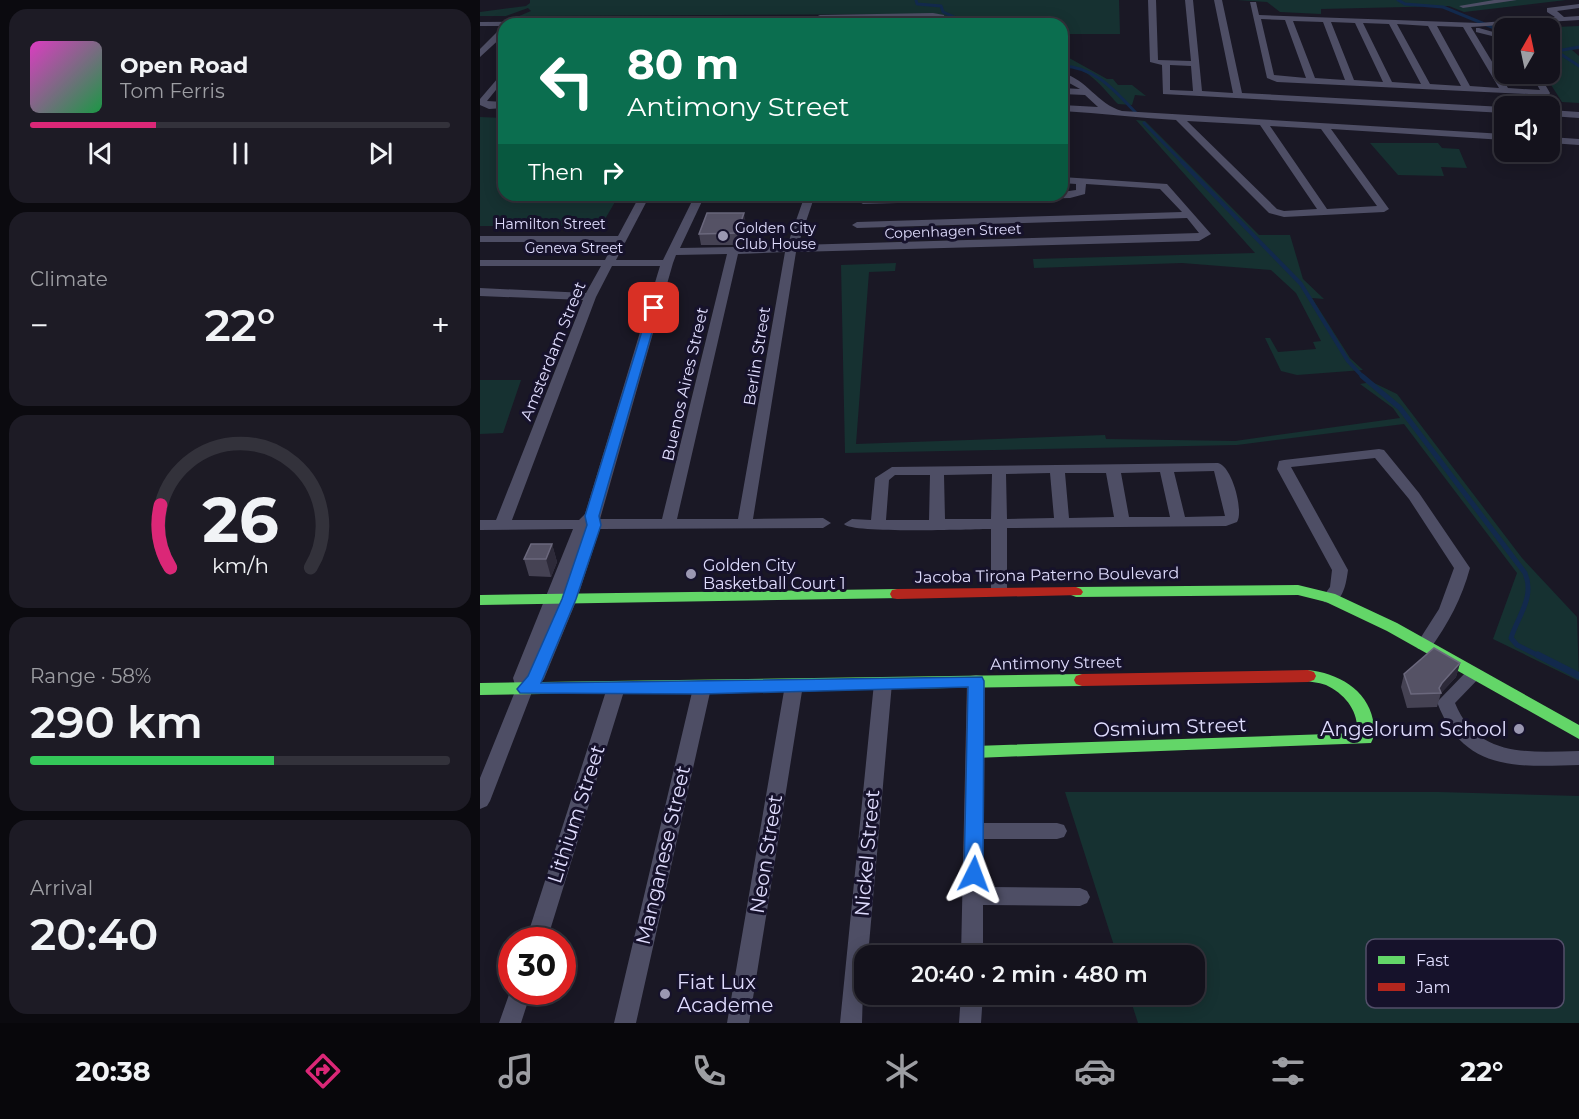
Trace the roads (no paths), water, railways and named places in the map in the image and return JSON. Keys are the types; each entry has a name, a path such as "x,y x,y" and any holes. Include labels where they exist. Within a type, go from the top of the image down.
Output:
{"street":[{"path":"1152,0 1154,62 1194,64"},
{"path":"1188,0 1198,94"},
{"path":"1218,0 1233,106"},
{"path":"1463,6 1513,0"},
{"path":"1253,4 1272,78 1546,93 1541,84"},
{"path":"1562,19 1550,10 1579,6"},
{"path":"1339,10 1342,20"},
{"path":"1380,10 1428,88"},
{"path":"873,18 933,15 941,18"},
{"path":"1257,17 1467,26 1579,18"},
{"path":"1288,18 1312,81"},
{"path":"1326,20 1351,84"},
{"path":"1358,21 1389,86"},
{"path":"1431,23 1468,90"},
{"path":"480,24 498,24"},
{"path":"1467,26 1494,33"},
{"path":"1467,26 1505,91"},
{"path":"480,54 498,36"},
{"path":"1166,63 1165,92 1198,94 1233,106 1264,124 1324,212"},
{"path":"1068,77 1075,78 1105,110"},
{"path":"498,81 492,87 483,105 498,105"},
{"path":"480,88 498,87"},
{"path":"1068,90 1087,92"},
{"path":"1209,129 1233,106 1494,110"},
{"path":"1068,108 1105,110 1180,119 1209,129 1218,146 1214,152"},
{"path":"1560,114 1579,115"},
{"path":"1180,119 1273,211 1284,214 1380,211 1385,206 1325,128"},
{"path":"1264,124 1494,136"},
{"path":"1560,141 1579,142"},
{"path":"1068,180 1163,186 1168,188 1187,215"},
{"path":"1068,195 1081,192 1081,181"},
{"name":"Amsterdam Street","path":"502,525 590,297 642,201"},
{"path":"480,801 525,689 535,679 560,599 590,522 670,257 697,201"},
{"name":"Berlin Street","path":"745,524 791,250 808,201"},
{"path":"852,249 863,201"},
{"path":"857,225 1187,215"},
{"name":"Copenhagen Street","path":"670,257 733,251 1204,237 1206,234 1187,215"},
{"name":"Hamilton Street","path":"480,240 621,239"},
{"name":"Buenos Aires Street","path":"668,524 733,251"},
{"name":"Geneva Street","path":"480,262 608,262 670,257"},
{"path":"480,292 590,297"},
{"path":"1330,598 1340,584 1340,570 1284,469 1284,464 1379,453 1414,496 1462,568 1458,585 1441,623 1424,645"},
{"path":"852,524 878,525 937,525 1226,522 1232,519 1233,514 1221,468 937,471 886,473 882,478 878,525"},
{"path":"1113,469 1122,523"},
{"path":"1166,469 1179,522"},
{"path":"999,470 999,592"},
{"path":"1057,470 1062,523"},
{"path":"937,471 937,525"},
{"path":"480,525 590,522 823,523"},
{"name":"Jacoba Tirona Paterno Boulevard","path":"480,600 1298,590 1330,598 1424,645 1579,733"},
{"path":"1474,674 1446,702 1450,717 1464,736 1491,752 1526,759 1579,758"},
{"name":"Antimony Street","path":"480,689 702,688 1269,675 1309,678 1322,676 1337,682 1357,698 1368,731 1365,739"},
{"path":"972,945 976,831 976,681"},
{"name":"Nickel Street","path":"851,1023 883,683"},
{"name":"Neon Street","path":"738,1023 794,685"},
{"name":"Lithium Street","path":"540,927 616,688"},
{"name":"Manganese Street","path":"625,1023 702,688"},
{"name":"Osmium Street","path":"975,752 1365,739"},
{"path":"976,831 1057,831"},
{"path":"972,896 1080,897"},
{"path":"510,1023 516,1005"},
{"path":"970,1023 971,1005"}],"waterway":[{"path":"916,0 917,4 941,6 943,12 956,18"},
{"path":"1398,0 1405,4 1443,7 1494,28"},
{"path":"1560,50 1579,47"},
{"path":"1560,54 1579,66"},
{"path":"1068,66 1085,71 1104,82 1137,114"},
{"path":"1144,123 1184,164"},
{"path":"1182,162 1301,284 1348,361 1362,376"},
{"path":"1362,376 1400,408 1525,573 1528,582 1527,598 1511,638 1517,645 1541,657"},
{"path":"1538,655 1579,676"}],"place":[{"name":"Golden City Club House","path":"723,236"},
{"name":"Golden City Basketball Court 1","path":"691,574"},
{"name":"Angelorum School","path":"1519,729"},
{"name":"Fiat Lux Academe","path":"665,994"}]}
